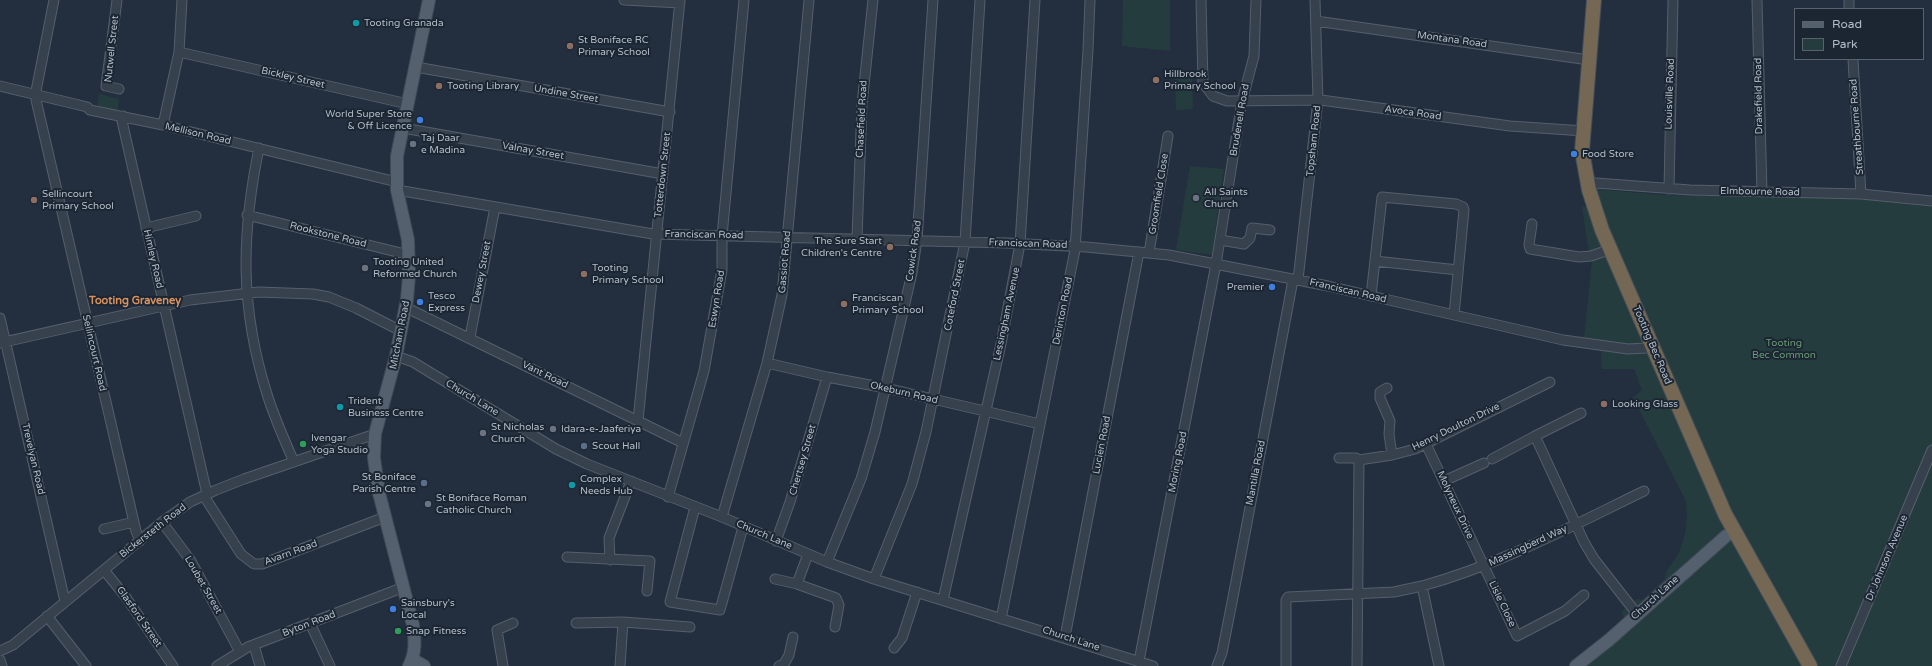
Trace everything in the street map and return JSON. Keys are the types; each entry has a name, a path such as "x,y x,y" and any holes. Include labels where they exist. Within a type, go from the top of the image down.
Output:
{"highway":[{"name":"Tooting Bec Road","path":"1594,0 1582,151 1593,205 1704,468 1734,531 1810,666"}],"main road":[{"name":"Mitcham Road","path":"411,663 415,640 404,587 375,475 374,448 375,434 396,356 406,307 409,255 408,240 397,186 397,156 430,0"},
{"name":"Church Lane","path":"1576,666 1598,650 1726,536 1734,531"},
{"path":"411,663 424,666"}],"street":[{"name":"Sellincourt Road","path":"54,0 36,94 87,323 134,522 140,541"},
{"name":"Nutwell Street","path":"117,0 106,86 119,89"},
{"path":"163,125 179,52 182,0"},
{"path":"624,0 680,2"},
{"name":"Eswyn Road","path":"668,496 704,371 722,270 722,236 744,0"},
{"name":"Gassiot Road","path":"722,517 767,362 782,295 809,0"},
{"name":"Chasefield Road","path":"857,238 862,104 873,0"},
{"name":"Cowick Road","path":"827,562 861,479 886,388 912,273 917,240 933,0"},
{"name":"Coteford Street","path":"874,579 912,484 933,400 965,242 980,0"},
{"name":"Lessingham Avenue","path":"943,600 986,411 1020,244 1035,0"},
{"name":"Derinton Road","path":"1002,619 1076,246 1090,0"},
{"name":"Avoca Road","path":"1201,0 1203,83 1208,93 1217,99 1242,101 1318,100 1510,126 1584,131"},
{"name":"Brudenell Road","path":"1216,264 1242,101 1254,51 1256,0"},
{"name":"Topsham Road","path":"1296,280 1318,100 1315,0"},
{"name":"Louisville Road","path":"1669,189 1673,0"},
{"name":"Drakefield Road","path":"1757,0 1762,192"},
{"name":"Totterdown Street","path":"638,421 658,234 680,2"},
{"name":"Montana Road","path":"1316,21 1589,60"},
{"name":"Bickley Street","path":"179,52 408,104"},
{"name":"Streathbourne Road","path":"1853,60 1861,194"},
{"name":"Undine Street","path":"416,67 670,112"},
{"name":"Mellison Road","path":"0,86 84,106 90,110 118,117 123,116 259,148 397,186"},
{"name":"Himley Road","path":"123,116 122,121 205,495"},
{"name":"Valnay Street","path":"403,128 663,174"},
{"name":"Groomfield Close","path":"1149,253 1168,136"},
{"path":"259,148 247,215 245,247 246,292 260,373 272,409 294,462"},
{"name":"Elmbourne Road","path":"1588,184 1596,183 1669,189 1861,194 1932,201"},
{"name":"Franciscan Road","path":"397,186 495,207 658,234 857,238 1076,246 1149,253 1216,264 1296,280 1584,343 1633,349 1652,346"},
{"path":"1371,296 1382,197 1460,205 1464,210 1454,315"},
{"name":"Dewey Street","path":"470,337 495,207"},
{"name":"Rookstone Road","path":"247,215 409,255"},
{"path":"146,228 196,216"},
{"path":"1532,224 1529,246 1530,249 1580,256 1591,256 1611,249"},
{"path":"1220,240 1244,244 1250,238 1252,228 1270,230"},
{"name":"Lucien Road","path":"1065,637 1139,252"},
{"path":"1375,261 1458,270"},
{"name":"Moring Road","path":"1139,661 1216,264"},
{"name":"Mantilla Road","path":"1217,666 1296,280"},
{"path":"3,342 190,300 246,292 313,294 329,297 356,308 401,331"},
{"name":"Vant Road","path":"406,307 470,337 683,443"},
{"name":"Trevelyan Road","path":"0,318 3,342 64,597 67,600"},
{"name":"Church Lane","path":"396,356 413,362 556,448 631,481 722,517 827,562 874,579 1065,637 1153,666"},
{"name":"Okeburn Road","path":"767,362 827,377 886,388 1040,424"},
{"name":"Chertsey Street","path":"776,541 790,502 827,377"},
{"name":"Henry Doulton Drive","path":"1339,458 1356,458 1359,460 1392,455 1426,444 1550,382"},
{"path":"1387,388 1380,392 1380,398 1390,421 1389,434 1392,455"},
{"path":"1444,481 1488,461 1581,413"},
{"name":"Bickersteth Road","path":"0,651 13,645 177,510 205,495 375,434"},
{"path":"1535,436 1576,524 1644,491"},
{"name":"Molyneux Drive","path":"1426,444 1484,566"},
{"name":"Dr Johnson Avenue","path":"1841,666 1932,450"},
{"path":"1357,666 1359,460"},
{"path":"610,560 609,538 631,481"},
{"name":"Avarn Road","path":"205,495 241,554 254,564 262,564 385,517"},
{"path":"695,507 670,602 720,610 743,527"},
{"path":"104,529 134,522"},
{"name":"Loubet Street","path":"162,522 191,561 240,652"},
{"name":"Massingberd Way","path":"1286,666 1286,605 1288,596 1394,592 1422,586 1453,578 1484,566 1576,524 1594,559 1637,614"},
{"path":"797,584 808,554"},
{"path":"567,557 650,561 647,591"},
{"name":"Lisle Close","path":"1484,566 1517,636 1565,611 1584,595"},
{"name":"Glasford Street","path":"104,570 125,596 173,666"},
{"path":"775,579 797,584 820,592 838,601 839,605 835,628"},
{"path":"1422,586 1439,666"},
{"name":"Byton Road","path":"217,666 254,645 404,587"},
{"path":"894,648 902,638 917,592"},
{"path":"47,616 86,666"},
{"path":"576,623 623,622 690,627"},
{"path":"620,666 623,622"},
{"path":"310,623 330,666"},
{"path":"503,666 497,630 513,623"},
{"path":"778,666 784,664 789,655 793,637"},
{"path":"254,645 260,666"},
{"path":"0,660 2,666"}],"green space":[{"path":"1123,0 1170,0 1170,51 1122,46"},
{"path":"1192,77 1193,109 1176,110 1175,78"},
{"path":"99,94 119,99 118,108 115,112 97,108"},
{"path":"1190,166 1224,169 1212,255 1176,250"},
{"name":"Tooting Bec Common","path":"1593,189 1664,195 1861,199 1932,207 1932,666 1583,666 1629,626 1621,612 1637,599 1642,600 1665,579 1666,572 1681,547 1687,520 1685,499 1633,398 1642,390 1634,369 1602,369 1600,341 1584,337 1592,261 1589,254 1582,207 1600,205"}],"place":[{"name":"Tooting Granada","path":"356,23"},
{"name":"St Boniface RC Primary School","path":"570,46"},
{"name":"Hillbrook Primary School","path":"1156,80"},
{"name":"Tooting Library","path":"439,86"},
{"name":"World Super Store & Off Licence","path":"420,120"},
{"name":"Taj Daar e Madina","path":"413,144"},
{"name":"Food Store","path":"1574,154"},
{"name":"All Saints Church","path":"1196,198"},
{"name":"Sellincourt Primary School","path":"34,200"},
{"name":"The Sure Start Children's Centre","path":"890,247"},
{"name":"Tooting United Reformed Church","path":"365,268"},
{"name":"Tooting Primary School","path":"584,274"},
{"name":"Premier","path":"1272,287"},
{"name":"Tesco Express","path":"420,302"},
{"name":"Franciscan Primary School","path":"844,304"},
{"name":"Looking Glass","path":"1604,404"},
{"name":"Trident Business Centre","path":"340,407"},
{"name":"Idara-e-Jaaferiya","path":"553,429"},
{"name":"St Nicholas Church","path":"483,433"},
{"name":"Ivengar Yoga Studio","path":"303,444"},
{"name":"Scout Hall","path":"584,446"},
{"name":"St Boniface Parish Centre","path":"424,483"},
{"name":"Complex Needs Hub","path":"572,485"},
{"name":"St Boniface Roman Catholic Church","path":"428,504"},
{"name":"Sainsbury's Local","path":"393,609"},
{"name":"Snap Fitness","path":"398,631"}],"district":[{"name":"Tooting Graveney","path":"135,301"}]}
